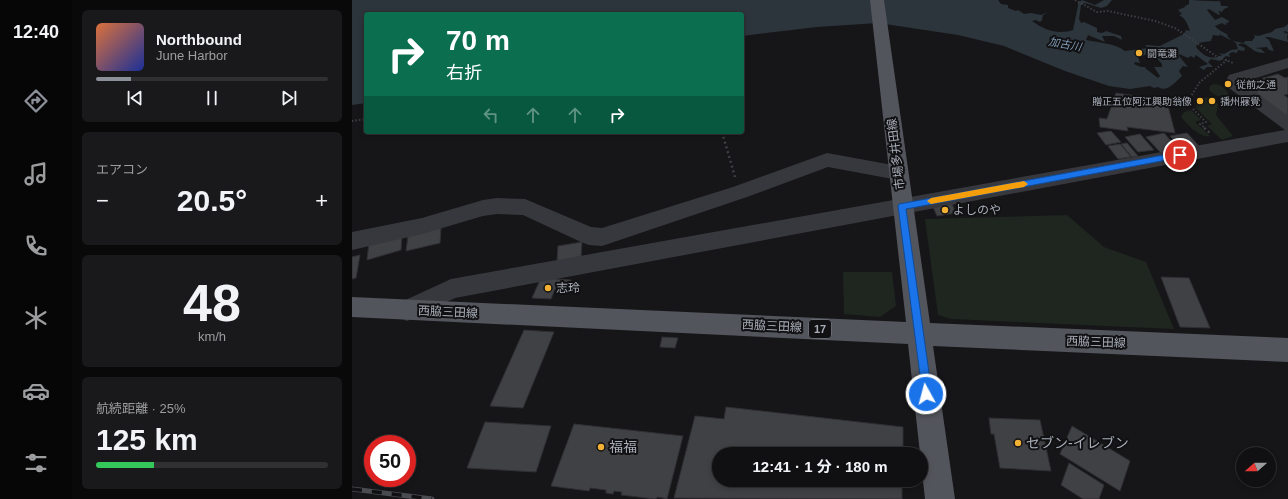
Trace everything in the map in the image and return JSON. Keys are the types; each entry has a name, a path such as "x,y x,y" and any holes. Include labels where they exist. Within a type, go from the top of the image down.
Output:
{"main road":[{"name":"市場多井田線","path":"877,0 940,499"},
{"name":"西脇三田線","path":"352,307 1288,350"}],"street":[{"path":"1288,63 1235,79 1235,84 1288,125"},
{"path":"407,310 450,289 1288,136"},
{"path":"352,241 422,226 483,208 497,206 525,207 589,236 602,238 740,192 827,160 898,173"}],"path":[{"path":"1075,0 1083,6 1098,12 1108,11 1155,21 1178,31 1216,56 1227,60 1199,83 1190,98"},
{"path":"1193,109 1206,122 1200,124 1226,147"},
{"path":"352,121 364,119"},
{"path":"723,134 740,192"}],"shaded area":[{"path":"1214,84 1221,86 1229,95 1221,97 1213,93 1209,89 1210,86"},
{"path":"1209,97 1218,104 1216,115 1233,136 1222,140 1207,126 1212,124 1195,107 1198,107 1196,105 1204,103 1201,99"},
{"path":"1191,110 1201,120 1195,122 1210,136 1198,133 1181,117 1184,112"},
{"path":"1067,215 1104,247 1146,262 1174,329 951,319 938,315 925,219"},
{"path":"843,272 892,272 896,306 880,317 844,314"}],"water":[{"name":"加古川","path":"352,0 998,0 1001,4 1008,5 1008,8 1016,11 1018,10 1024,14 1031,13 1041,15 1048,12 1043,15 1040,22 1036,20 1032,21 1051,31 1062,32 1073,30 1078,3 1082,0 1095,5 1104,0 1112,0 1107,6 1101,8 1085,3 1081,5 1079,19 1081,23 1084,22 1097,28 1097,32 1102,33 1106,31 1121,36 1122,40 1114,36 1102,36 1105,42 1088,35 1086,40 1112,45 1125,51 1148,48 1145,45 1160,46 1184,34 1186,30 1190,31 1186,22 1179,15 1182,14 1178,10 1189,4 1189,0 1220,1 1221,6 1229,7 1224,9 1222,12 1218,11 1220,14 1219,15 1209,9 1207,10 1215,20 1222,17 1229,21 1228,23 1225,22 1227,24 1225,25 1222,23 1215,26 1228,35 1227,36 1232,41 1244,43 1245,41 1252,41 1255,37 1254,35 1258,36 1272,32 1275,29 1284,27 1288,24 1288,33 1286,31 1283,32 1288,34 1288,42 1265,37 1269,40 1274,51 1269,50 1267,47 1255,48 1261,49 1265,53 1255,51 1245,44 1240,44 1238,45 1245,48 1244,51 1238,50 1237,53 1232,52 1229,54 1230,57 1226,56 1220,61 1211,59 1208,62 1213,67 1207,67 1204,70 1199,67 1208,64 1196,55 1194,58 1191,56 1188,58 1179,54 1188,67 1183,66 1179,71 1182,76 1171,86 1165,89 1150,86 1130,89 1109,86 1065,71 1004,46 958,35 878,23 817,27 744,36 744,12 364,12 364,103 352,105","holes":["1219,34 1236,43 1238,49 1231,50 1224,54 1218,53 1222,55 1215,58 1208,57 1196,47 1198,43 1211,41 1213,35 1220,36","1148,54 1154,55 1162,64 1162,67 1154,67 1160,76 1158,78 1145,68 1146,67 1141,67 1134,64 1135,62 1140,63 1138,57"]}],"building":[{"path":"1278,74 1285,78 1288,77 1288,94 1284,95 1288,98 1288,118 1242,84"},
{"path":"1116,93 1144,97 1146,104 1168,106 1175,133 1127,127 1128,131 1100,127 1099,118 1107,119"},
{"path":"1111,131 1121,142 1106,145 1097,133"},
{"path":"1164,133 1179,150 1161,153 1146,137"},
{"path":"1187,133 1199,146 1182,149 1170,136"},
{"path":"1140,134 1154,150 1138,152 1125,137"},
{"path":"1127,143 1138,156 1132,157 1121,144"},
{"path":"1120,144 1131,157 1118,159 1108,146"},
{"path":"952,204 956,213 937,216 933,207"},
{"path":"441,228 440,243 406,251 408,236"},
{"path":"402,233 401,250 367,260 369,243"},
{"path":"582,242 581,257 557,261 558,246"},
{"path":"360,255 356,278 352,279 352,257"},
{"path":"1161,277 1189,278 1210,328 1180,327"},
{"path":"541,278 571,280 567,290 555,289 551,299 532,298"},
{"path":"524,330 554,332 523,408 490,406"},
{"path":"662,337 678,338 675,348 660,347"},
{"path":"726,407 903,427 903,447 712,447 712,487 902,487 902,499 674,498 695,416 724,419"},
{"path":"989,418 1040,420 1051,471 1000,468 994,434 991,434"},
{"path":"485,422 551,426 536,472 467,468"},
{"path":"574,424 683,436 667,499 658,497 655,499 621,495 622,492 614,491 613,494 606,493 606,490 590,488 589,491 551,486"},
{"path":"1072,426 1130,461 1120,491 1060,454"},
{"path":"1069,463 1104,485 1099,499 1083,499 1061,485"}],"railway":[{"path":"352,489 432,499"}],"slow traffic":[{"path":"931,201 1024,184"}],"place":[{"name":"闘竜灘","path":"1139,53"},
{"name":"従前之通","path":"1228,84"},
{"name":"贈正五位阿江興助翁像","path":"1200,101"},
{"name":"播州寐覺","path":"1212,101"},
{"name":"よしのや","path":"945,210"},
{"name":"志玲","path":"548,288"},
{"name":"セブン-イレブン","path":"1018,443"},
{"name":"福福","path":"601,447"}],"route":[{"path":"926,394 902,206 1180,155"}]}
